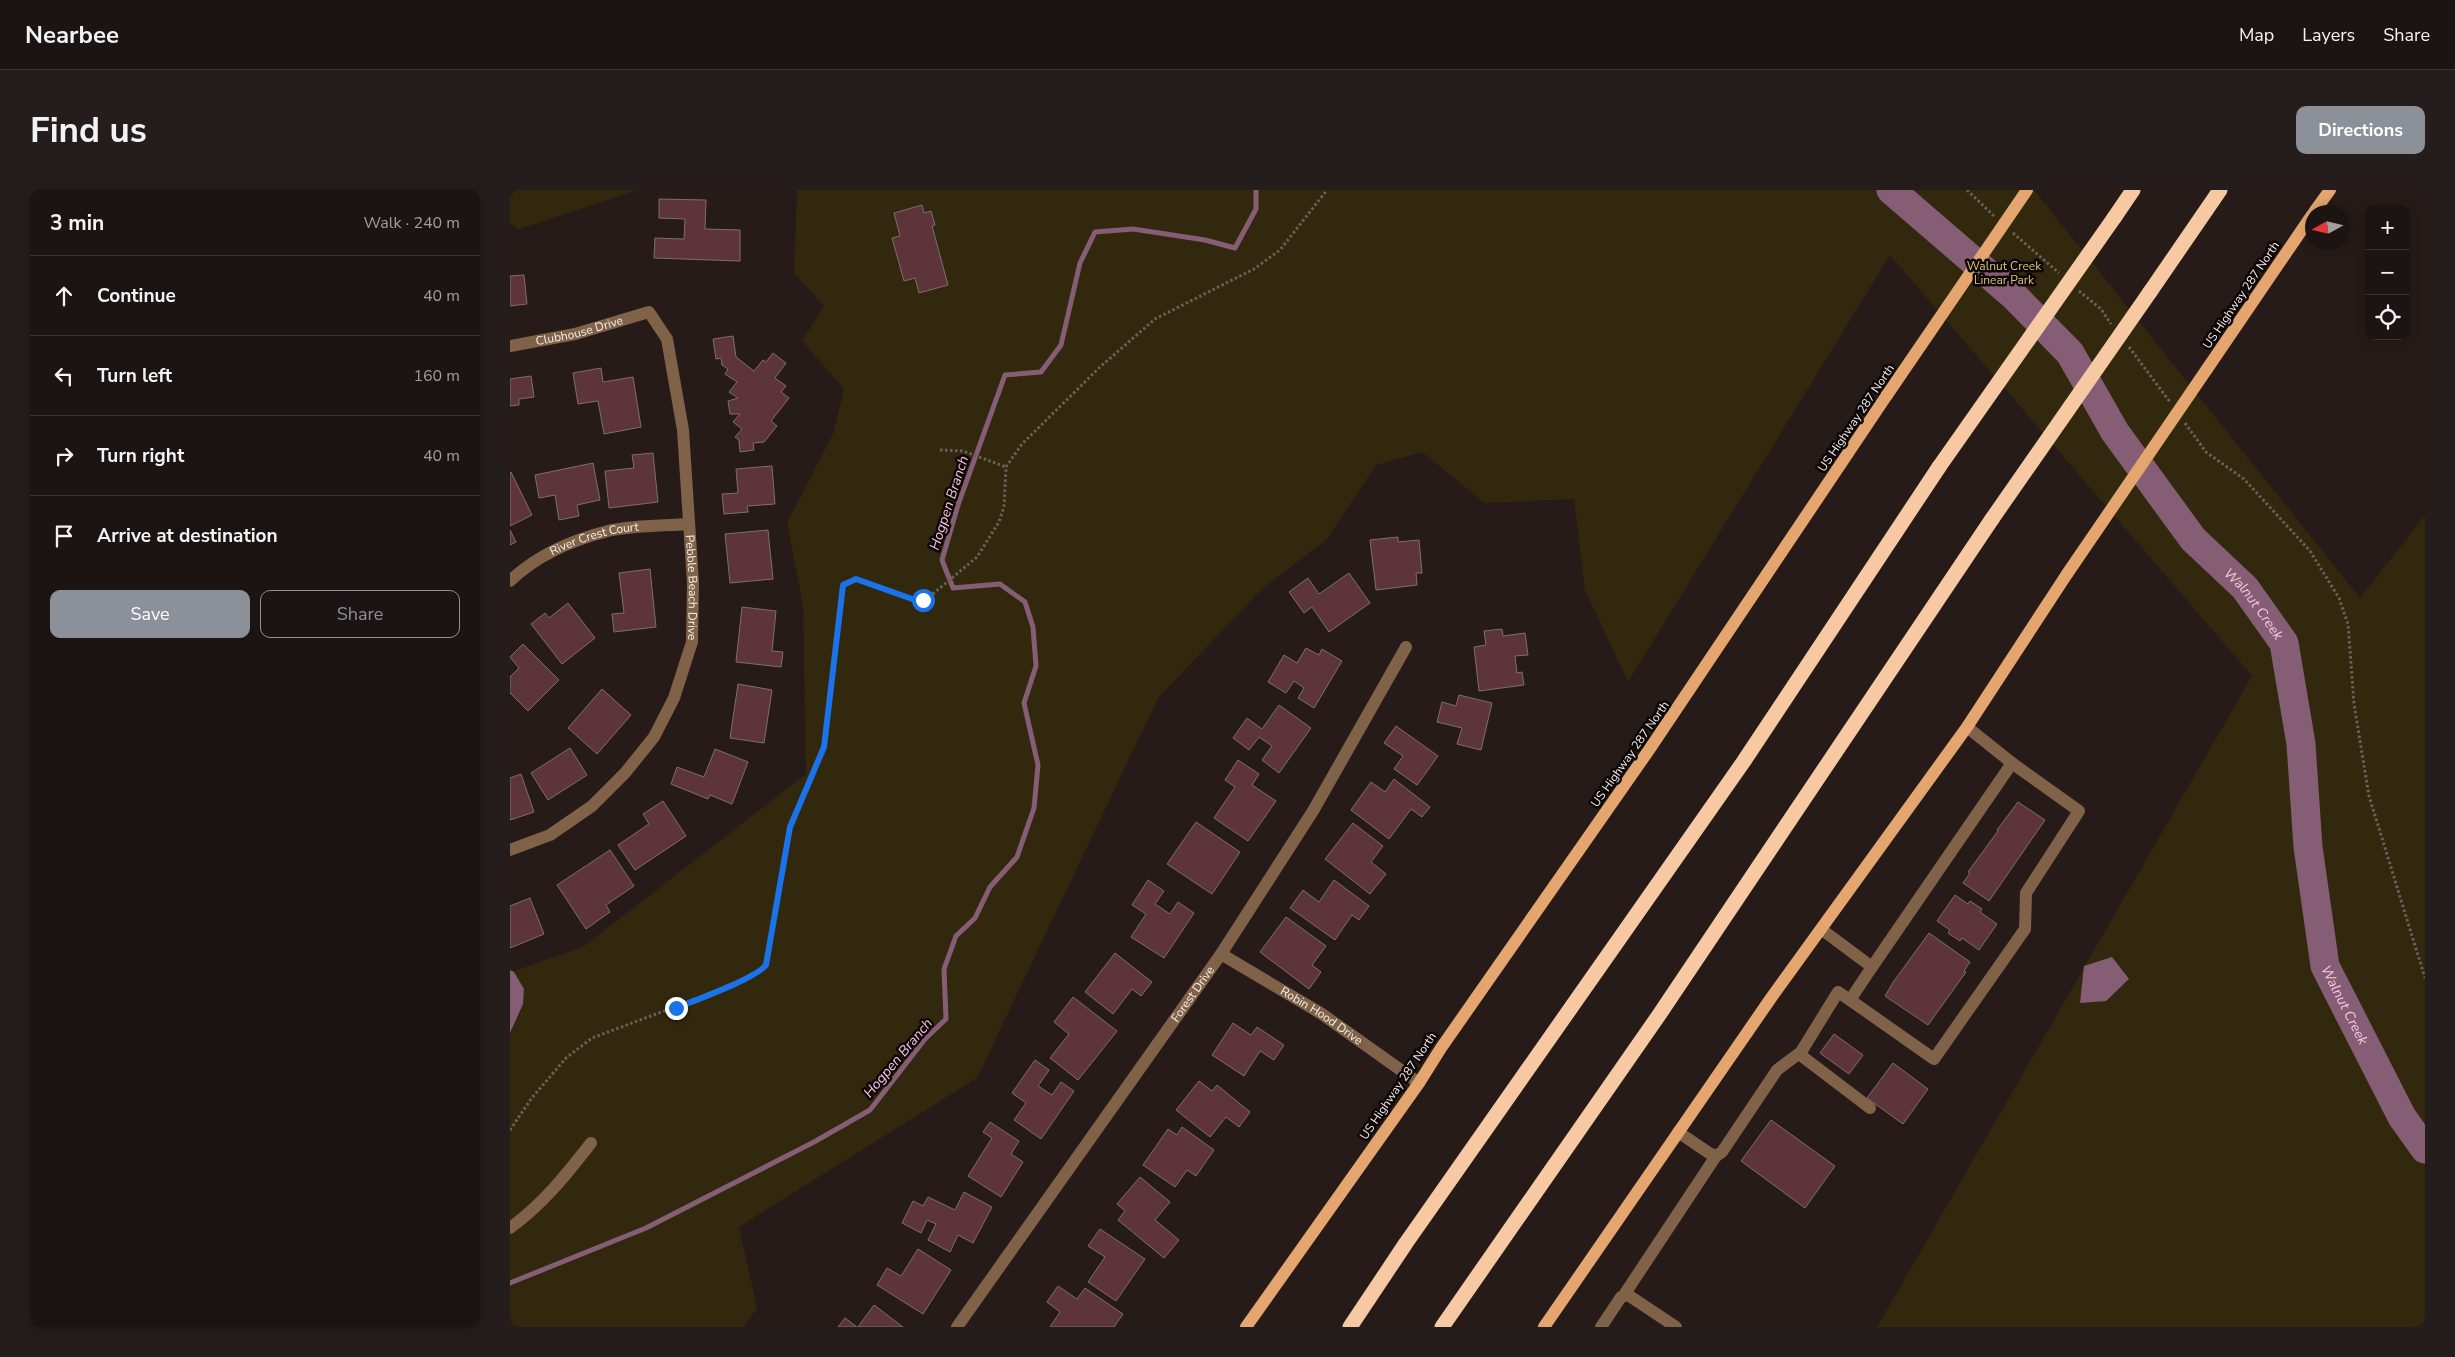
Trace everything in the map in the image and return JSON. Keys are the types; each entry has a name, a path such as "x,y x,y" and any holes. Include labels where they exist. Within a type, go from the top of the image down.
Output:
{"highway":[{"path":"1350,1327 1406,1243 1744,761 1939,467 2133,190"},
{"path":"1442,1327 1665,1007 1992,520 2220,190"}],"main road":[{"name":"US Highway 287 North","path":"1246,1327 1419,1083 1441,1048 1649,750 2027,190"},
{"name":"US Highway 287 North","path":"2320,205 2330,190"},
{"name":"US Highway 287 North","path":"1544,1327 1821,929 1967,727 2067,574 2305,227"}],"street":[{"name":"Clubhouse Drive","path":"510,346 575,334 649,312"},
{"name":"Pebble Beach Drive","path":"510,850 550,835 592,806 625,773 654,737 674,698 692,642 693,582 683,430 667,339 649,312"},
{"name":"River Crest Court","path":"510,581 523,569 548,552 609,531 689,524"},
{"name":"Forest Drive","path":"957,1327 1221,954 1313,811 1406,646"},
{"path":"1601,1327 1624,1296 1716,1156 1722,1152 1777,1070 1801,1052 1838,992 1934,1058 2025,929 2026,893 2079,811 2012,763 1967,727"},
{"path":"1850,1000 2012,763"},
{"path":"1821,929 1872,967"},
{"name":"Robin Hood Drive","path":"1221,954 1322,1014 1419,1083"},
{"path":"1801,1052 1803,1058 1870,1108"},
{"path":"1678,1132 1716,1156"},
{"path":"510,1228 533,1211 550,1195 591,1143"},
{"path":"1624,1296 1628,1295 1676,1327"}],"path":[{"path":"510,1130 531,1099 566,1058 592,1038 744,981 761,971 766,965 790,827 824,747 843,585 856,579 915,600 928,598 977,557 999,522 1004,507 1006,467 1022,444 1100,367 1155,319 1254,269 1280,250 1327,190"},
{"path":"1967,190 1998,220"},
{"path":"2012,232 2066,279"},
{"path":"2073,285 2101,309 2112,324"},
{"path":"2123,339 2173,406"},
{"path":"2184,421 2206,452 2244,479 2310,551 2339,598 2348,624 2354,704 2369,796 2425,978"},
{"path":"940,450 963,451 1006,467"}],"green space":[{"path":"510,190 637,190 519,229 510,223"},
{"name":"Walnut Creek Linear Park","path":"797,190 2034,190 2360,598 2425,515 2425,1327 1877,1327 2252,676 1890,255 1628,682 1585,590 1574,499 1485,503 1422,452 1376,465 1327,539 1262,589 1158,698 977,1078 739,1227 757,1308 744,1327 510,1327 510,970 514,971 583,947 806,774 803,606 787,523 833,434 844,389 802,341 824,306 794,273"}],"shaded area":[{"path":"2112,957 2129,979 2106,1001 2080,1003 2084,966"},
{"path":"510,970 514,972 524,989 523,1004 510,1033"}],"building":[{"path":"659,199 706,200 705,229 740,230 740,261 654,258 655,238 684,239 685,219 659,218"},
{"path":"922,205 924,213 931,211 935,225 932,226 948,285 919,293 915,278 904,281 892,238 900,236 894,213"},
{"path":"524,275 527,304 510,306 510,276"},
{"path":"733,336 736,357 754,371 763,360 766,362 773,353 786,363 775,378 786,386 781,392 789,398 771,421 777,426 764,442 753,443 754,450 740,452 739,440 735,437 742,429 733,422 740,414 730,414 728,401 738,398 729,392 737,382 725,374 728,369 722,365 721,358 716,359 713,339"},
{"path":"601,368 603,382 633,377 641,427 604,434 598,401 578,404 573,373"},
{"path":"531,376 534,397 519,399 519,405 510,406 510,379"},
{"path":"653,453 658,502 609,508 605,471 634,468 632,455"},
{"path":"593,463 600,500 577,505 579,516 559,520 555,495 539,498 535,475"},
{"path":"772,466 775,504 747,506 748,512 724,514 722,494 738,493 736,469"},
{"path":"510,473 532,515 510,526"},
{"path":"510,530 516,542 510,545"},
{"path":"768,530 773,579 730,583 725,534"},
{"path":"1398,537 1398,542 1419,540 1422,573 1416,573 1417,585 1376,590 1370,540"},
{"path":"650,569 656,627 614,632 612,614 624,613 619,573"},
{"path":"1349,573 1370,603 1329,632 1312,607 1304,613 1289,592 1308,578 1319,594"},
{"path":"568,603 595,638 562,664 531,624 545,613 549,618"},
{"path":"742,607 776,611 772,651 783,652 781,667 736,662"},
{"path":"1502,629 1503,636 1525,633 1528,655 1515,656 1517,673 1522,672 1524,685 1479,691 1474,647 1486,645 1484,631"},
{"path":"523,644 559,680 528,711 510,693 510,677 519,668 510,657"},
{"path":"1306,648 1319,655 1322,649 1342,661 1314,708 1298,698 1304,688 1294,681 1286,693 1268,682 1284,655 1297,663"},
{"path":"738,684 772,690 764,743 730,738"},
{"path":"602,689 631,715 597,754 568,728"},
{"path":"1459,695 1492,703 1481,750 1457,744 1462,728 1437,722 1442,702 1456,706"},
{"path":"1279,705 1311,728 1279,773 1262,760 1272,746 1259,737 1249,750 1233,738 1247,718 1262,729"},
{"path":"1396,726 1438,756 1417,785 1394,769 1403,756 1384,743"},
{"path":"570,748 587,775 548,800 531,773"},
{"path":"715,749 748,762 732,804 710,795 708,799 671,784 677,767 704,777"},
{"path":"1238,760 1259,774 1252,785 1276,801 1248,841 1214,818 1235,787 1225,780"},
{"path":"521,774 534,812 510,820 510,778"},
{"path":"1394,779 1430,807 1422,817 1411,809 1389,839 1351,810 1371,782 1385,792"},
{"path":"663,801 686,836 635,870 618,845 649,824 643,814"},
{"path":"2018,802 2045,820 1989,901 1963,883 1970,873 1968,872"},
{"path":"1196,822 1240,852 1212,894 1167,864"},
{"path":"1353,823 1383,846 1371,862 1386,874 1370,894 1325,859"},
{"path":"610,850 634,886 606,905 610,912 586,929 557,885"},
{"path":"1148,880 1164,891 1155,904 1170,914 1178,902 1194,913 1164,958 1131,937 1146,914 1132,905"},
{"path":"1334,880 1369,906 1359,920 1352,915 1335,940 1290,908 1303,890 1319,902"},
{"path":"1955,895 1968,904 1970,901 1982,909 1980,912 1997,924 1979,950 1962,938 1960,941 1948,933 1950,930 1937,921"},
{"path":"530,898 544,934 510,948 510,906"},
{"path":"1286,917 1326,946 1312,965 1321,972 1309,989 1260,952"},
{"path":"1929,933 1970,962 1964,971 1966,972 1928,1025 1885,996"},
{"path":"1115,953 1152,982 1141,996 1132,989 1113,1014 1085,992"},
{"path":"1073,997 1117,1031 1078,1080 1050,1058 1069,1034 1054,1022"},
{"path":"1233,1023 1251,1035 1257,1027 1284,1045 1274,1060 1260,1051 1244,1076 1212,1055"},
{"path":"1834,1034 1863,1055 1849,1074 1820,1053"},
{"path":"1035,1060 1049,1070 1038,1086 1052,1095 1061,1082 1074,1091 1041,1139 1014,1120 1026,1103 1012,1093"},
{"path":"1893,1063 1928,1089 1903,1124 1867,1098"},
{"path":"1199,1081 1212,1091 1217,1085 1250,1112 1239,1127 1226,1117 1210,1137 1176,1110"},
{"path":"1771,1120 1835,1166 1805,1208 1741,1161"},
{"path":"990,1122 1019,1141 1011,1154 1023,1162 1001,1197 968,1176 992,1138 983,1132"},
{"path":"1182,1127 1214,1150 1196,1176 1187,1170 1175,1187 1143,1165 1168,1129 1177,1135"},
{"path":"1140,1177 1170,1202 1155,1220 1179,1240 1164,1258 1118,1220 1125,1211 1117,1204"},
{"path":"964,1192 992,1207 973,1243 958,1235 950,1252 928,1240 936,1224 927,1220 921,1233 902,1223 913,1201 923,1206 928,1197 955,1210"},
{"path":"1100,1229 1145,1259 1116,1301 1088,1282 1105,1257 1088,1246"},
{"path":"918,1249 951,1270 923,1314 877,1285 887,1268 901,1276"},
{"path":"1058,1286 1077,1299 1085,1288 1123,1314 1114,1327 1050,1327 1060,1312 1047,1302"},
{"path":"874,1305 903,1327 858,1327"},
{"path":"845,1318 857,1327 838,1327"}],"waterway":[{"name":"Hogpen Branch","path":"510,1283 646,1228 814,1142 870,1110 925,1039 946,1019 944,969 956,936 975,918 990,887 1017,857 1034,808 1038,765 1024,703 1036,666 1033,627 1025,602 1000,584 953,588 942,560 958,505 1005,375 1041,372 1061,345 1080,263 1095,232 1133,229 1205,240 1235,248 1256,209 1256,190"},
{"name":"Walnut Creek","path":"1891,190 2014,296 2070,353 2115,432 2193,539 2245,588 2284,643 2301,744 2308,847 2325,966 2402,1117 2425,1149"}],"route":[{"path":"676,1008 744,981 761,971 766,965 790,827 801,797 822,758 840,596 843,585 849,580 856,579 915,600 923,600"}]}
